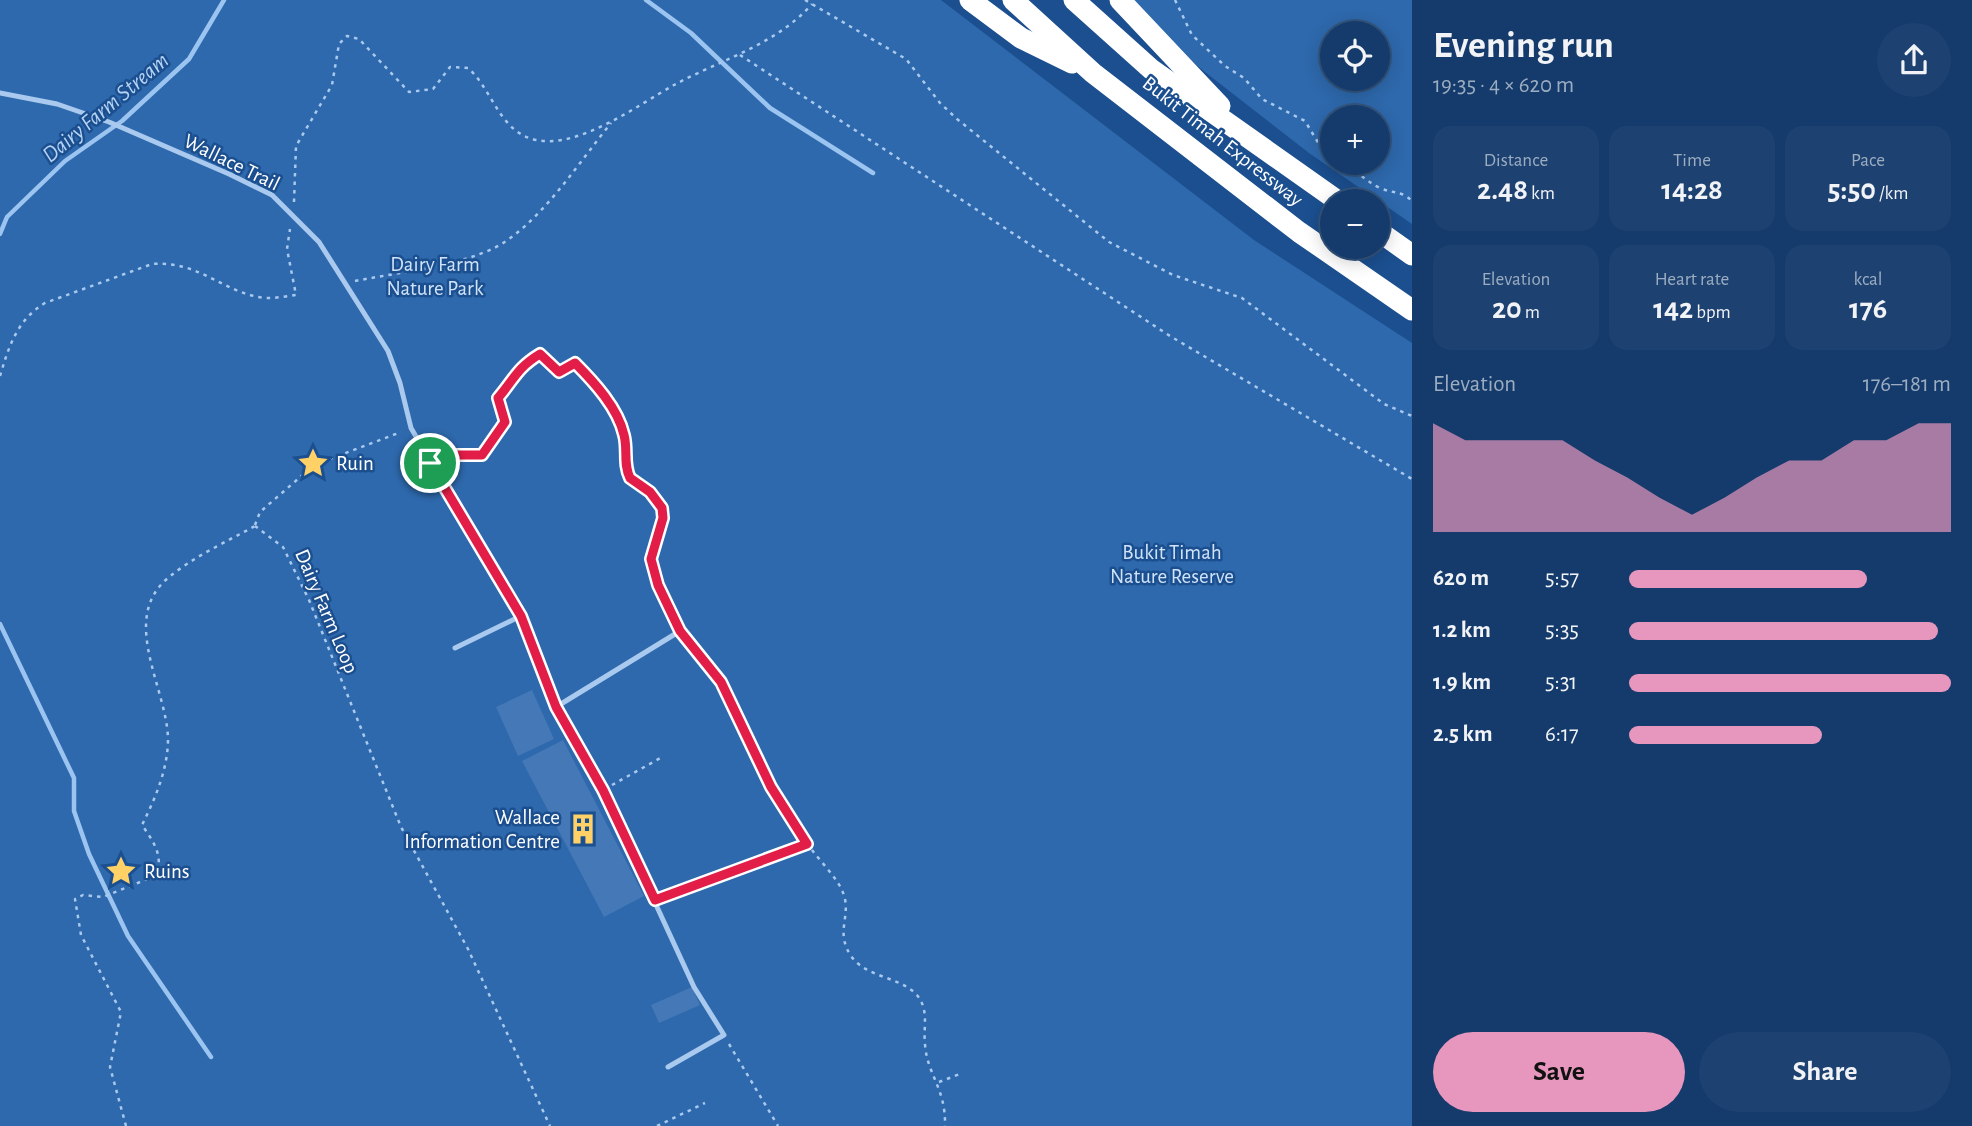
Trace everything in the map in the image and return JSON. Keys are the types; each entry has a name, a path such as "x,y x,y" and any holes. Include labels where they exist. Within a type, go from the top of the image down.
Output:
{"highway":[{"path":"970,0 1021,38 1093,72"},
{"name":"Bukit Timah Expressway","path":"1013,0 1093,72 1299,232 1412,310"},
{"name":"Bukit Timah Expressway","path":"1074,0 1151,69 1321,189"},
{"path":"1120,0 1247,136"},
{"path":"1390,239 1412,255"}],"lane":[{"name":"Wallace Trail","path":"0,93 57,104 109,122 272,195 319,242 388,351 400,383 411,428 521,616 556,707 603,790 694,987 724,1035"},
{"path":"455,648 521,616"},
{"path":"556,707 680,631"},
{"path":"655,900 807,844"},
{"path":"668,1067 724,1035"}],"path":[{"path":"805,0 906,60 940,103 957,119 1109,242 1172,275 1242,298 1384,404 1412,416"},
{"path":"1175,0 1192,36 1224,66 1244,78 1262,99 1305,121 1320,145"},
{"path":"0,376 8,349 22,322 32,311 45,303 152,264 188,266 267,298 296,295 287,250 296,146 332,85 339,44 347,36 359,39 401,88 408,92 433,89 450,67 468,68 493,100 502,118 517,132 536,140 572,137 613,121 675,84 739,54 799,18 812,4"},
{"path":"739,54 1170,336 1412,479"},
{"path":"345,283 414,271 462,258 499,244 516,234 613,121"},
{"path":"1364,175 1380,188 1403,192 1412,201"},
{"path":"430,463 455,455 482,455 505,422 498,398 513,381 520,367 540,354 559,372 575,363 597,386 624,432 630,478 650,492 662,508 663,518 651,559 652,571 680,631 721,682 771,787 807,844 841,889 845,900 844,941 852,957 864,969 906,987 922,1003 926,1014 924,1043 944,1098 945,1126"},
{"path":"126,1126 110,1067 121,1012 81,935 75,899 83,895 103,897 117,892 155,876 158,869 156,846 142,825 166,765 168,737 145,624 150,601 167,579 255,526 260,512 314,465 411,428"},
{"name":"Dairy Farm Loop","path":"255,526 283,547 309,600 401,827 445,908 550,1126"},
{"path":"603,790 664,756"},
{"path":"724,1035 778,1126"},
{"path":"939,1082 960,1074"},
{"path":"657,1126 705,1103"}],"green space":[{"path":"0,0 941,0 1254,240 1412,343 1412,1126 0,1126"},
{"path":"1130,0 1412,0 1412,224 1390,209 1390,189 1361,189 1341,175 1390,175 1390,105 1320,105 1320,161 1196,65"}],"building":[{"path":"532,690 554,739 518,756 496,707"},
{"name":"Wallace Information Centre","path":"563,740 644,896 604,917 522,761"},
{"path":"692,987 700,1005 659,1023 651,1005"}],"waterway":[{"name":"Dairy Farm Stream","path":"0,234 7,217 65,161 122,121 189,59 224,0"},
{"path":"646,0 691,33 770,108 873,173"},
{"name":"Dairy Farm Stream","path":"0,624 74,778 74,811 89,854 128,936 211,1057"}],"place":[{"name":"Ruin","path":"313,463"},
{"name":"Wallace Information Centre","path":"583,829"},
{"name":"Ruins","path":"121,871"}],"route":[{"path":"540,354 559,372 575,363 597,386 624,432 626,464 630,478 650,492 662,508 663,518 651,559 652,571 680,631 721,682 771,787 807,844 655,900 603,790 556,707 521,616 460,509 430,463 455,455 482,455 505,422 498,398 513,381 520,367 540,354"}],"park label":[{"name":"Dairy Farm Nature Park","path":"435,276"},
{"name":"Bukit Timah Nature Reserve","path":"1172,564"}]}
